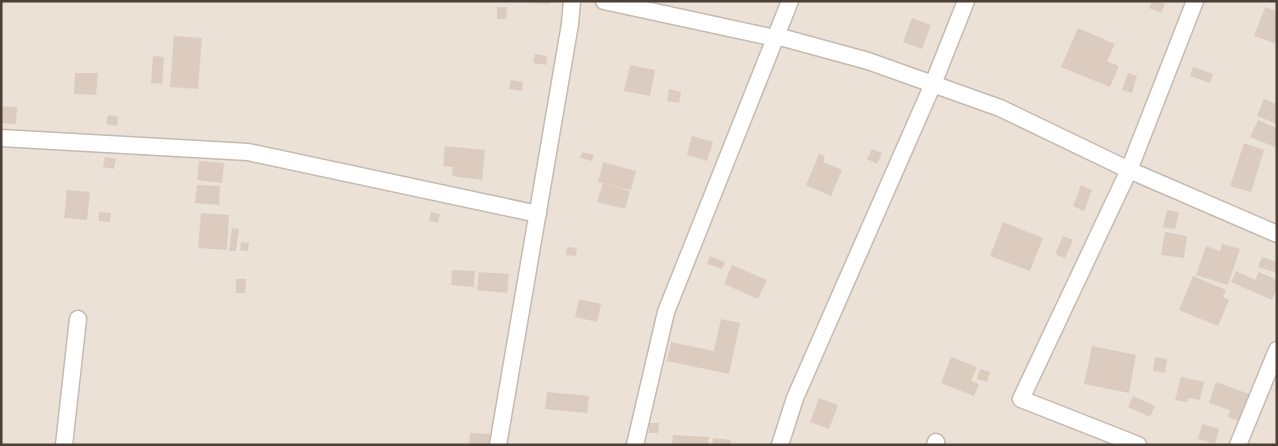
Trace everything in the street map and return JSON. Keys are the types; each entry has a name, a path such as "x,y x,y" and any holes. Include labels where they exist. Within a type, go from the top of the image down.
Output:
{"street":[{"path":"498,445 570,24 572,1"},
{"path":"604,1 775,38 784,38 868,61 1000,108 1128,170 1277,234"},
{"path":"635,445 666,312 790,1"},
{"path":"780,445 795,398 933,84 966,1"},
{"path":"1138,445 1022,399 1128,170 1195,1"},
{"path":"1,138 248,152 538,214"},
{"path":"64,445 78,318"},
{"path":"1238,445 1277,350"}],"shaded area":[{"path":"1,1 1277,1 1277,445 1,445"}],"building":[{"path":"531,1 550,1 550,4 531,3"},
{"path":"1152,1 1165,4 1161,13 1149,8"},
{"path":"497,7 507,7 506,19 497,19"},
{"path":"1265,7 1277,11 1275,16 1277,17 1277,44 1254,36"},
{"path":"912,18 931,25 922,49 903,42"},
{"path":"1078,28 1115,44 1107,61 1119,66 1110,87 1061,67"},
{"path":"174,36 202,38 198,89 170,87"},
{"path":"535,54 547,56 546,65 533,63"},
{"path":"153,56 164,57 162,84 151,83"},
{"path":"630,65 655,70 650,96 624,91"},
{"path":"1193,67 1213,74 1210,83 1190,76"},
{"path":"75,73 98,73 96,95 74,94"},
{"path":"1128,73 1137,76 1132,93 1122,90"},
{"path":"511,80 523,82 522,91 509,89"},
{"path":"669,89 681,92 679,103 667,101"},
{"path":"1264,99 1277,104 1277,124 1257,116"},
{"path":"1,106 17,107 16,124 1,123"},
{"path":"108,115 118,117 117,126 106,124"},
{"path":"1258,120 1277,128 1277,148 1250,137"},
{"path":"692,136 713,142 707,161 687,155"},
{"path":"1244,143 1264,150 1251,192 1230,186"},
{"path":"445,146 485,150 482,180 452,176 453,167 443,166"},
{"path":"872,149 882,153 877,164 867,159"},
{"path":"582,152 594,155 592,161 580,158"},
{"path":"819,154 825,156 823,162 842,170 831,196 806,185"},
{"path":"105,157 116,159 114,169 103,167"},
{"path":"199,161 224,163 222,183 197,180"},
{"path":"603,162 636,171 631,190 607,184 630,191 625,209 597,202 603,183 598,182"},
{"path":"197,185 220,186 219,205 195,203"},
{"path":"1081,185 1092,190 1084,211 1073,206"},
{"path":"67,190 90,192 87,220 64,218"},
{"path":"1167,210 1179,212 1175,229 1163,227"},
{"path":"99,212 111,213 110,222 99,221"},
{"path":"431,212 440,214 438,223 429,221"},
{"path":"201,213 229,215 227,250 198,248"},
{"path":"1003,222 1043,238 1030,271 990,256"},
{"path":"232,228 239,229 236,251 229,251"},
{"path":"1165,232 1187,236 1184,258 1161,255"},
{"path":"1063,236 1073,240 1065,258 1055,254"},
{"path":"241,242 249,243 248,251 240,250"},
{"path":"1222,244 1240,249 1228,285 1196,275 1206,246 1220,251"},
{"path":"567,247 577,248 576,256 566,255"},
{"path":"710,256 725,262 722,269 707,264"},
{"path":"1262,257 1277,262 1277,273 1258,267"},
{"path":"732,265 767,280 758,299 724,284"},
{"path":"452,270 475,271 474,287 451,285"},
{"path":"1236,271 1255,280 1259,272 1277,280 1277,289 1272,300 1231,282"},
{"path":"479,272 509,274 507,293 477,290"},
{"path":"1193,276 1226,290 1223,297 1229,300 1218,326 1179,310"},
{"path":"236,279 246,279 245,293 236,293"},
{"path":"579,299 601,304 597,322 575,317"},
{"path":"721,319 740,323 729,374 667,361 671,342 714,351"},
{"path":"1092,346 1136,355 1129,393 1084,384"},
{"path":"951,357 977,367 971,381 979,384 974,396 941,383"},
{"path":"1155,357 1167,359 1165,373 1153,371"},
{"path":"980,369 990,372 987,382 977,379"},
{"path":"1181,377 1204,382 1200,400 1188,398 1187,402 1175,400"},
{"path":"1216,382 1249,394 1239,421 1228,417 1230,410 1209,403"},
{"path":"547,392 589,396 587,413 545,409"},
{"path":"1133,396 1155,406 1150,417 1128,407"},
{"path":"819,398 838,405 829,429 810,422"},
{"path":"649,423 659,423 658,433 649,433"},
{"path":"1202,424 1219,429 1215,444 1198,439"},
{"path":"470,433 490,434 490,445 469,444"},
{"path":"673,435 709,437 708,445 672,445"},
{"path":"713,438 731,440 731,445 712,445"}]}
